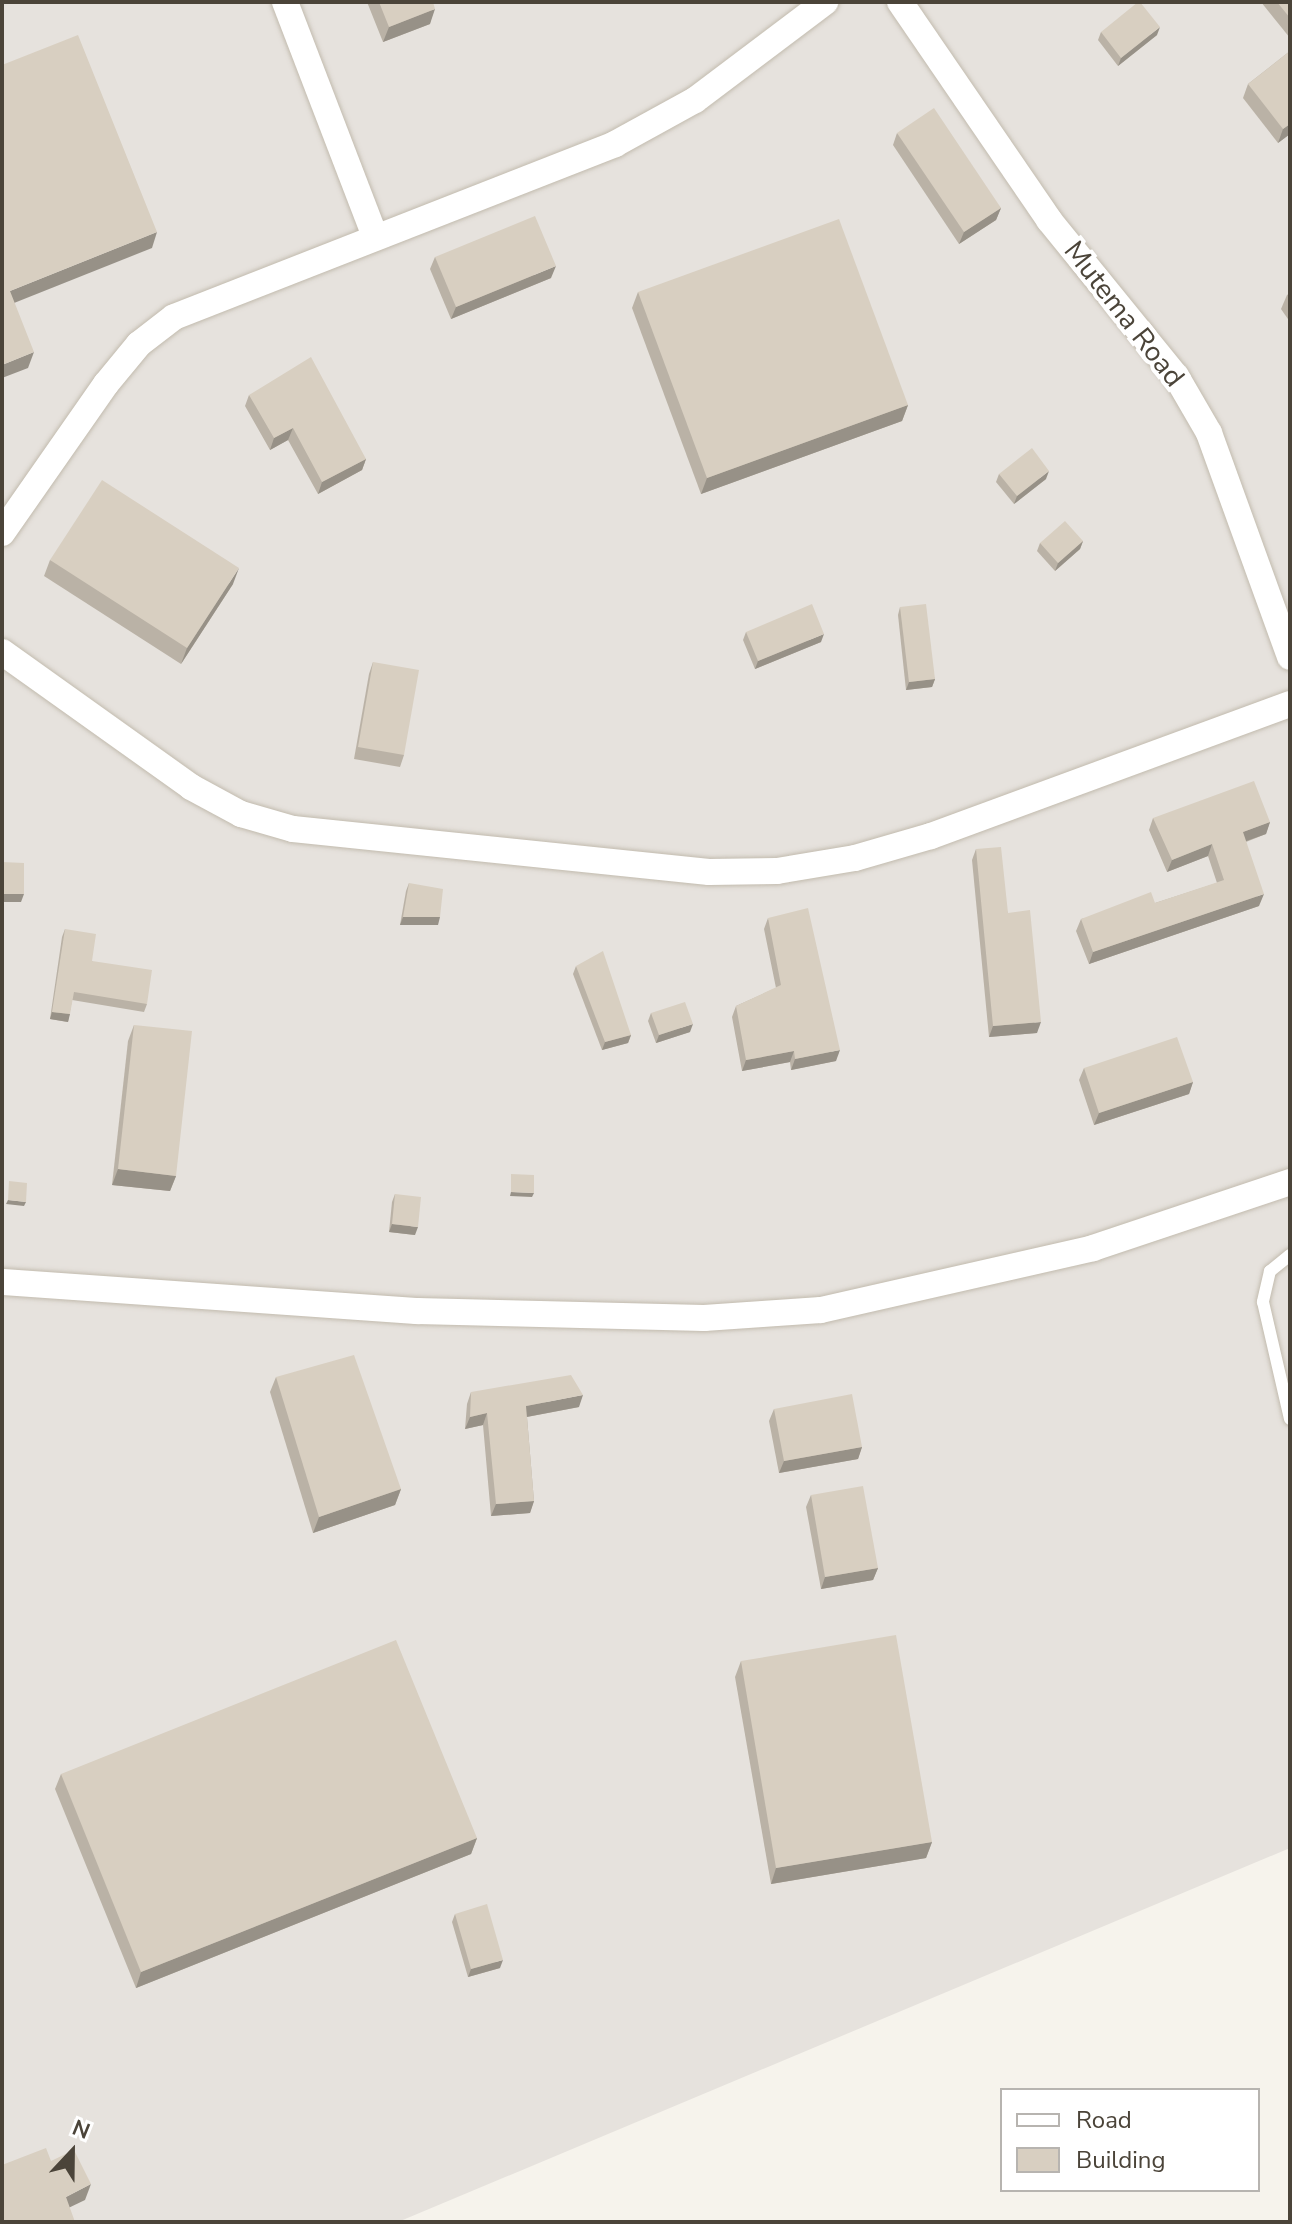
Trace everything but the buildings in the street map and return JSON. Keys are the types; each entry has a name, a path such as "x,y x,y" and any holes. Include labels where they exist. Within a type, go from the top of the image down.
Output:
{"street":[{"path":"285,2 375,237"},
{"path":"2,533 139,344 205,302 576,161 640,131 695,100 825,2"},
{"name":"Mutema Road","path":"900,2 1049,220 1176,376 1209,433 1290,657"},
{"path":"2,652 191,787 241,814 293,829 709,872 777,871 855,858 931,836 1290,704"},
{"path":"2,1282 432,1312 704,1318 821,1310 1093,1248 1290,1182"}],"lane":[{"path":"1290,1255 1270,1271 1263,1302 1290,1419"}],"shaded area":[{"path":"2,2 1290,2 1290,1848 398,2222 2,2222"}]}
